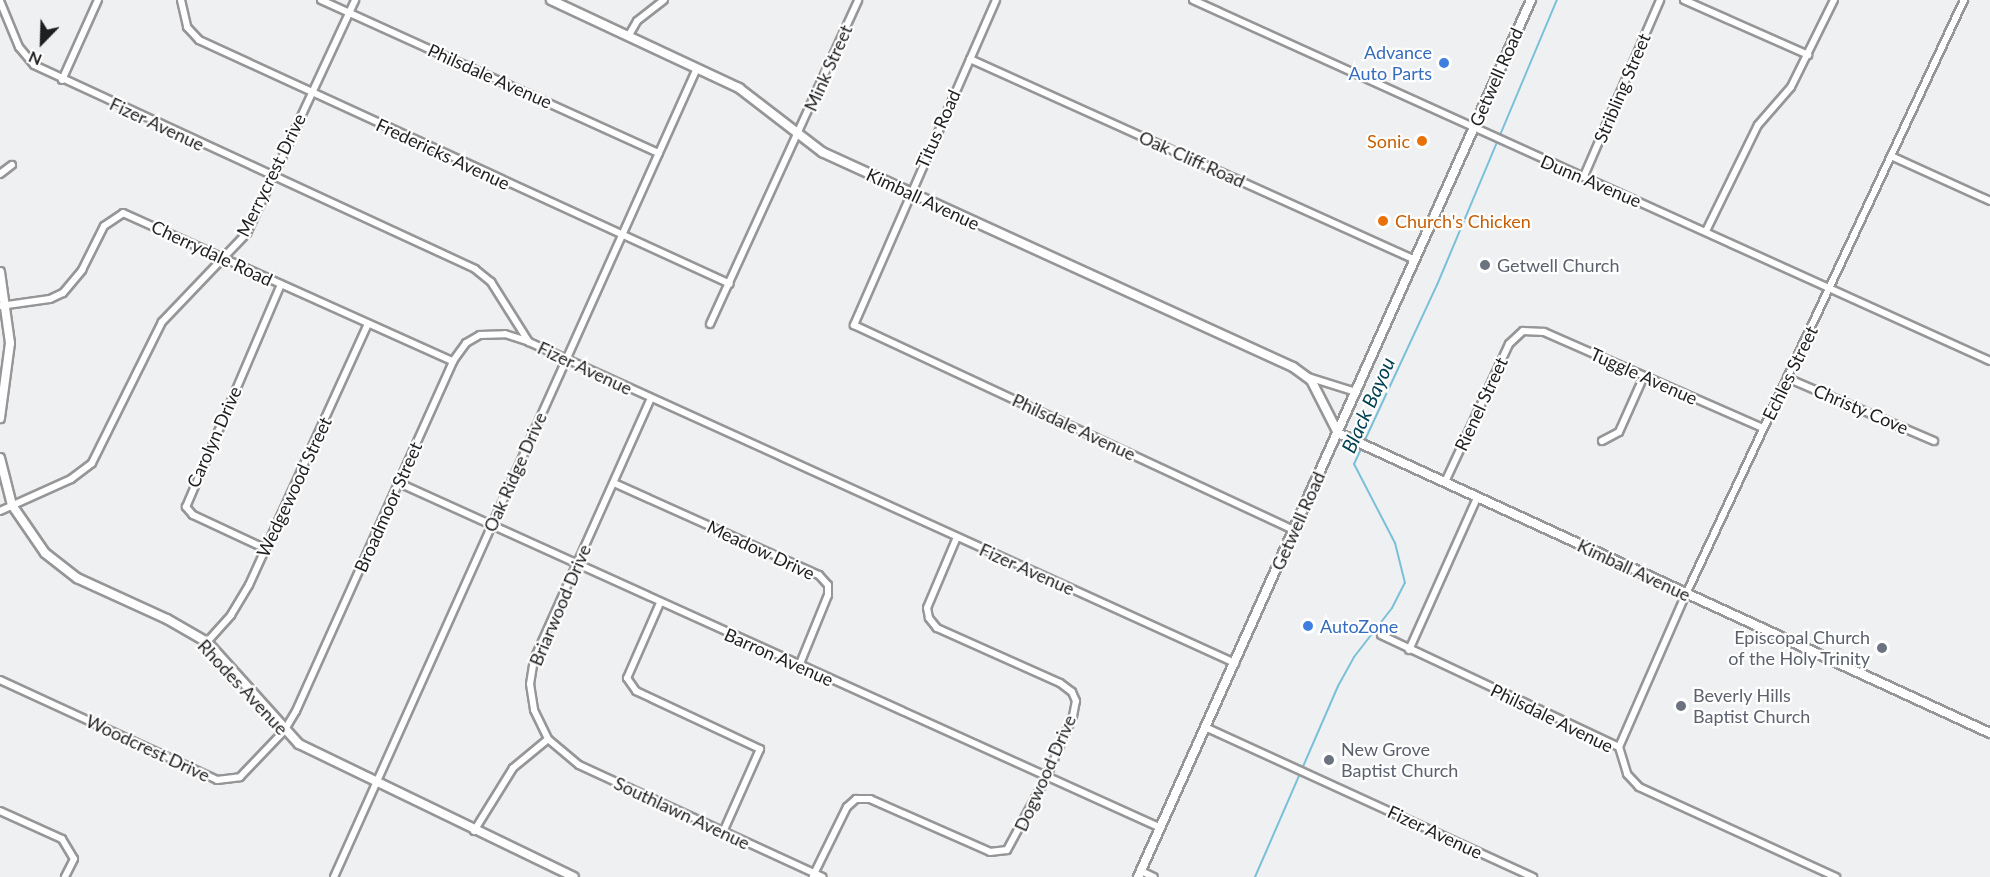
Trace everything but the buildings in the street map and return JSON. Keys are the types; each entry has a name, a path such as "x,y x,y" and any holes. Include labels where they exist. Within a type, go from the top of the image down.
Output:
{"main road":[{"name":"Kimball Avenue","path":"551,0 739,88 798,136 910,193 1283,362 1307,377 1338,433 1990,733"},
{"name":"Getwell Road","path":"1140,874 1531,0"},
{"path":"0,272 10,343 0,418"},
{"name":"Rhodes Avenue","path":"0,458 12,505 45,553 77,578 167,619 207,642 284,731 318,756 574,877"}],"street":[{"path":"62,80 98,0"},
{"name":"Fredericks Avenue","path":"181,0 187,27 199,40 309,93 730,284"},
{"name":"Philsdale Avenue","path":"321,0 659,153"},
{"name":"Merrycrest Drive","path":"0,511 71,479 92,463 162,322 227,258 247,233 309,93 355,0"},
{"path":"629,35 637,21 664,0"},
{"name":"Mink Street","path":"798,136 858,0"},
{"name":"Titus Road","path":"854,325 996,0"},
{"name":"Dunn Avenue","path":"1193,0 1486,135 1706,231 1990,361"},
{"name":"Stribling Street","path":"1584,177 1660,0"},
{"path":"1684,0 1808,55"},
{"path":"1706,231 1758,125 1791,87 1834,0"},
{"name":"Echles Street","path":"1619,747 1686,594 1763,428 1832,289 1964,0"},
{"name":"Fizer Avenue","path":"0,1 19,47 34,65 62,80 475,269 491,282 529,342 564,360 1234,663"},
{"name":"Oak Cliff Road","path":"970,59 1415,260"},
{"name":"Oak Ridge Drive","path":"334,877 564,360 697,68"},
{"path":"710,324 798,136"},
{"path":"1891,156 1990,201"},
{"path":"0,174 12,165"},
{"name":"Cherrydale Road","path":"4,306 50,299 63,293 82,270 104,226 123,213 453,361"},
{"name":"Carolyn Drive","path":"266,549 193,515 186,507 281,284"},
{"name":"Wedgewood Street","path":"207,642 231,615 266,549 369,324"},
{"name":"Philsdale Avenue","path":"854,325 1294,530"},
{"name":"Tuggle Avenue","path":"1522,331 1544,332 1763,428"},
{"name":"Rienel Street","path":"1445,482 1509,344 1522,331"},
{"name":"Broadmoor Street","path":"284,731 453,361 466,343 480,335 505,334 529,342"},
{"path":"1602,441 1619,432 1644,376"},
{"name":"Kimball Avenue","path":"1307,377 1356,392"},
{"name":"Christy Cove","path":"1787,378 1934,441"},
{"name":"Briarwood Drive","path":"548,740 534,710 530,684 534,659 651,398"},
{"name":"Barron Avenue","path":"399,483 575,566 1161,828"},
{"name":"Meadow Drive","path":"614,483 819,575 828,585 828,595 799,666"},
{"path":"1409,650 1477,498"},
{"name":"Dogwood Drive","path":"814,875 847,807 856,799 870,799 990,852 1006,850 1046,778 1076,701 1072,692 1060,683 937,628 929,618 927,608 957,537"},
{"path":"660,603 627,678 636,691 760,749 723,832"},
{"name":"Philsdale Avenue","path":"1381,635 1619,747 1627,774 1639,788 1836,877"},
{"name":"Woodcrest Drive","path":"0,680 217,780 240,777 284,731"},
{"name":"Fizer Avenue","path":"1205,727 1533,877"},
{"path":"474,831 513,768 548,740"},
{"name":"Southlawn Avenue","path":"548,740 579,765 822,877"},
{"path":"0,811 62,839 74,859 65,877"},
{"path":"1140,874 1154,877"}],"waterway":[{"name":"Black Bayou","path":"1364,442 1437,285 1557,0"},
{"name":"Black Bayou","path":"1255,877 1338,686 1354,657 1392,608 1405,583 1395,543 1354,464 1362,447"}],"place":[{"name":"Advance Auto Parts","path":"1444,63"},
{"name":"Sonic","path":"1422,141"},
{"name":"Church's Chicken","path":"1383,221"},
{"name":"Getwell Church","path":"1485,265"},
{"name":"AutoZone","path":"1308,626"},
{"name":"Episcopal Church of the Holy Trinity","path":"1882,648"},
{"name":"Beverly Hills Baptist Church","path":"1681,706"},
{"name":"New Grove Baptist Church","path":"1329,760"}]}
